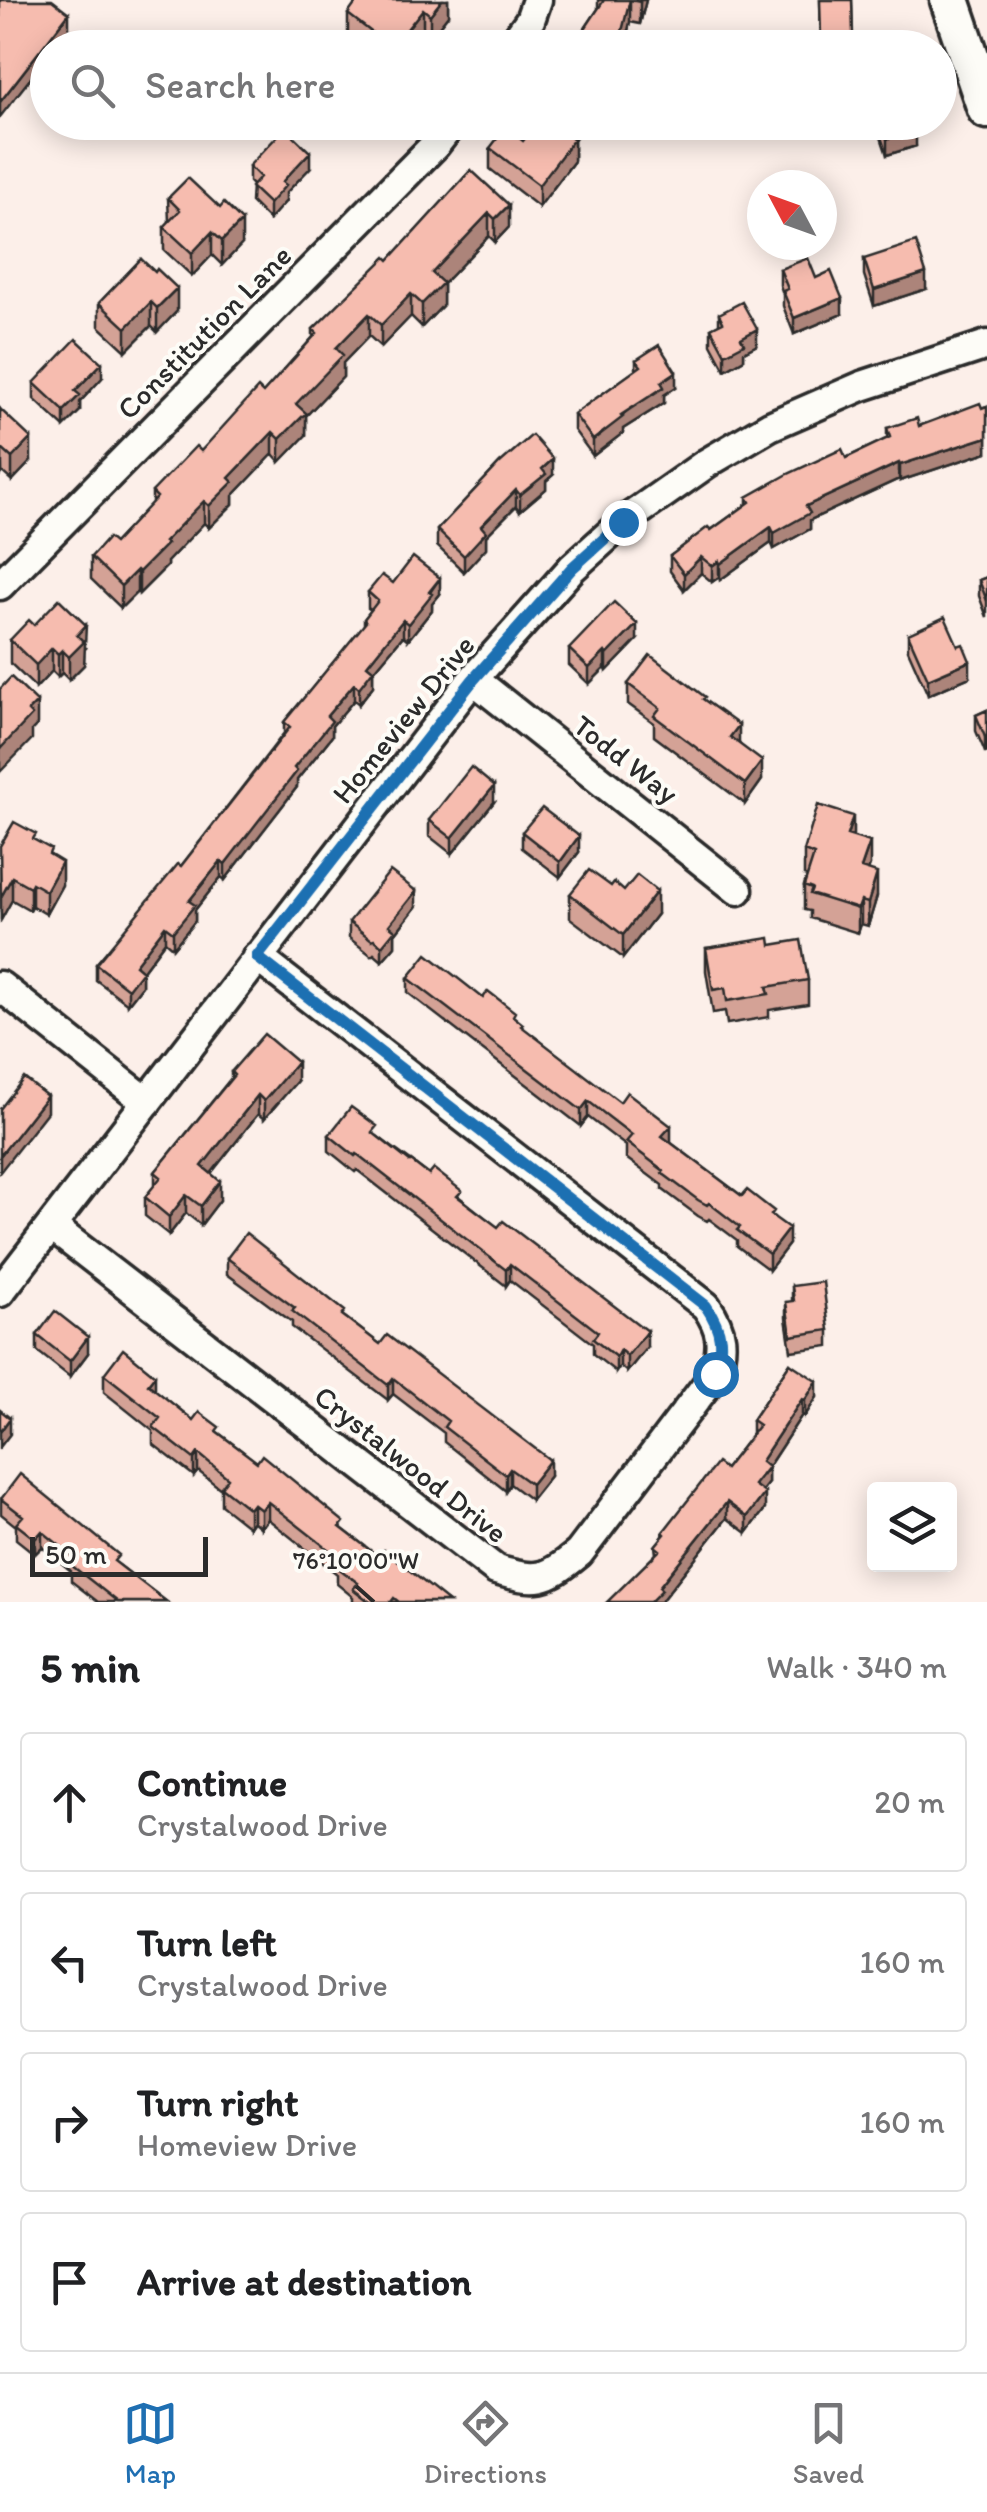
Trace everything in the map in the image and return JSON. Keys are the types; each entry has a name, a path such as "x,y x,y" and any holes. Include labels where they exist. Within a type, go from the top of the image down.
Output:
{"street":[{"path":"523,30 537,0"},
{"path":"950,0 987,109"},
{"name":"Constitution Lane","path":"0,585 439,140"},
{"name":"Homeview Drive","path":"0,1292 473,680 572,568 623,522 707,463 770,426 862,386 987,345"},
{"name":"Todd Way","path":"473,680 738,890"},
{"name":"Crystalwood Drive","path":"51,1226 496,1570 534,1579 556,1572 579,1553 715,1374 721,1353 718,1324 706,1306 257,957"},
{"path":"0,986 147,1102"}],"building":[{"path":"0,0 52,0 69,13 56,30 30,30 30,63 0,102"},
{"path":"358,0 442,0 430,15 423,9 406,30 369,30 348,14"},
{"path":"604,0 630,0 622,30 584,30"},
{"path":"820,0 852,0 853,30 821,30"},
{"path":"274,140 298,140 310,152 282,182 286,185 269,204 251,187 260,177 249,166"},
{"path":"496,140 573,140 539,185 490,148"},
{"path":"471,170 509,205 495,219 489,213 432,273 443,283 422,304 411,294 381,325 369,314 336,348 343,355 296,404 306,413 280,439 273,432 229,478 233,482 209,506 204,501 164,542 167,544 121,586 91,557 108,538 114,543 157,497 152,492 196,446 201,451 258,388 263,393 317,333 313,329 386,257 389,260"},
{"path":"188,178 220,208 224,203 242,221 222,241 212,232 192,253 164,227 180,210 168,198"},
{"path":"916,242 926,273 874,290 864,259"},
{"path":"141,259 177,288 157,308 151,302 126,328 99,303"},
{"path":"809,260 816,278 831,271 842,298 794,318 783,291 788,289 780,269"},
{"path":"742,302 757,329 741,338 744,344 725,354 711,328 723,322 719,314"},
{"path":"76,339 102,363 75,391 80,395 64,411 34,383"},
{"path":"659,345 676,372 661,382 664,387 621,415 593,440 574,414 641,366 636,360"},
{"path":"980,403 982,408 987,406 987,437 899,463 806,506 810,513 774,533 771,527 720,564 719,561 712,566 701,557 684,574 670,556 750,502 747,497 788,474 842,449 846,458 890,437 887,428 917,418 919,426"},
{"path":"0,409 31,438 12,458 2,449 0,452"},
{"path":"532,435 553,459 542,469 546,474 520,495 516,490 481,526 486,532 464,556 437,530"},
{"path":"413,557 440,578 429,592 432,594 408,624 403,620 367,665 373,670 359,688 354,684 327,716 332,721 294,768 297,771 225,864 221,861 189,901 195,905 173,932 165,926 135,965 142,971 128,989 96,964 178,864 181,866 290,727 284,722 366,622 364,619 378,601 368,592 382,575 393,583"},
{"path":"987,577 987,601 979,580"},
{"path":"59,599 86,625 77,635 84,642 69,657 52,648 36,665 10,640 29,620 34,625"},
{"path":"614,602 637,624 589,668 569,649"},
{"path":"945,617 958,646 963,644 970,661 928,679 908,634"},
{"path":"650,655 739,725 730,737 762,761 745,784 654,716 660,708 628,684"},
{"path":"11,677 37,702 28,711 32,715 0,749 0,689"},
{"path":"987,710 987,736 985,737 976,715"},
{"path":"471,767 494,786 452,838 429,820"},
{"path":"818,805 853,816 847,835 870,842 861,868 877,873 868,903 861,901 858,909 810,894 812,889 804,886 814,855 804,851"},
{"path":"542,808 579,836 560,862 522,832"},
{"path":"14,822 36,834 33,839 51,849 49,854 62,862 46,891 12,877 1,897 0,846"},
{"path":"589,870 624,891 637,875 657,891 623,935 570,894"},
{"path":"390,871 416,891 389,925 395,930 382,946 349,922"},
{"path":"770,938 771,945 801,940 808,980 767,987 769,994 727,1001 725,988 713,990 706,948"},
{"path":"427,954 483,998 488,991 515,1012 513,1016 521,1026 620,1102 627,1092 671,1126 662,1136 742,1196 747,1190 774,1211 771,1215 789,1228 769,1254 709,1203 698,1200 662,1173 626,1142 632,1135 588,1101 581,1110 408,978"},
{"path":"264,1034 297,1062 264,1101 258,1095 202,1166 220,1181 201,1206 186,1195 169,1217 145,1197 161,1177 155,1172"},
{"path":"24,1078 47,1096 0,1156 0,1109"},
{"path":"351,1107 377,1126 372,1132 410,1162 429,1175 434,1169 462,1191 457,1196 498,1227 503,1221 647,1331 627,1356 620,1350 616,1357 593,1339 598,1332 510,1264 506,1270 329,1135"},
{"path":"246,1233 345,1311 342,1315 380,1344 387,1335 550,1460 531,1484 510,1469 506,1475 444,1427 448,1421 393,1378 388,1385 227,1258"},
{"path":"823,1282 829,1330 791,1336 786,1302 794,1301 792,1286"},
{"path":"55,1311 88,1337 70,1361 37,1335"},
{"path":"123,1349 155,1375 148,1384 193,1420 199,1412 219,1427 216,1431 257,1462 262,1455 344,1522 340,1527 379,1557 384,1550 449,1602 399,1602 394,1598 391,1602 370,1602 353,1589 358,1583 337,1567 342,1560 268,1502 261,1510 253,1504 249,1509 221,1487 228,1478 198,1453 194,1459 153,1427 160,1418 104,1374"},
{"path":"790,1363 817,1381 761,1461 768,1467 754,1485 765,1493 747,1517 727,1502 650,1602 607,1602 660,1550 655,1546 663,1532 717,1463 725,1469 759,1425 752,1420"},
{"path":"0,1410 10,1418 0,1432"},
{"path":"20,1474 119,1555 114,1561 167,1602 118,1602 71,1565 76,1559 42,1531 35,1539 16,1524 23,1516 1,1499"}],"route":[{"path":"623,522 572,568 473,680 257,957 706,1306 718,1324 721,1353 715,1374"}]}
